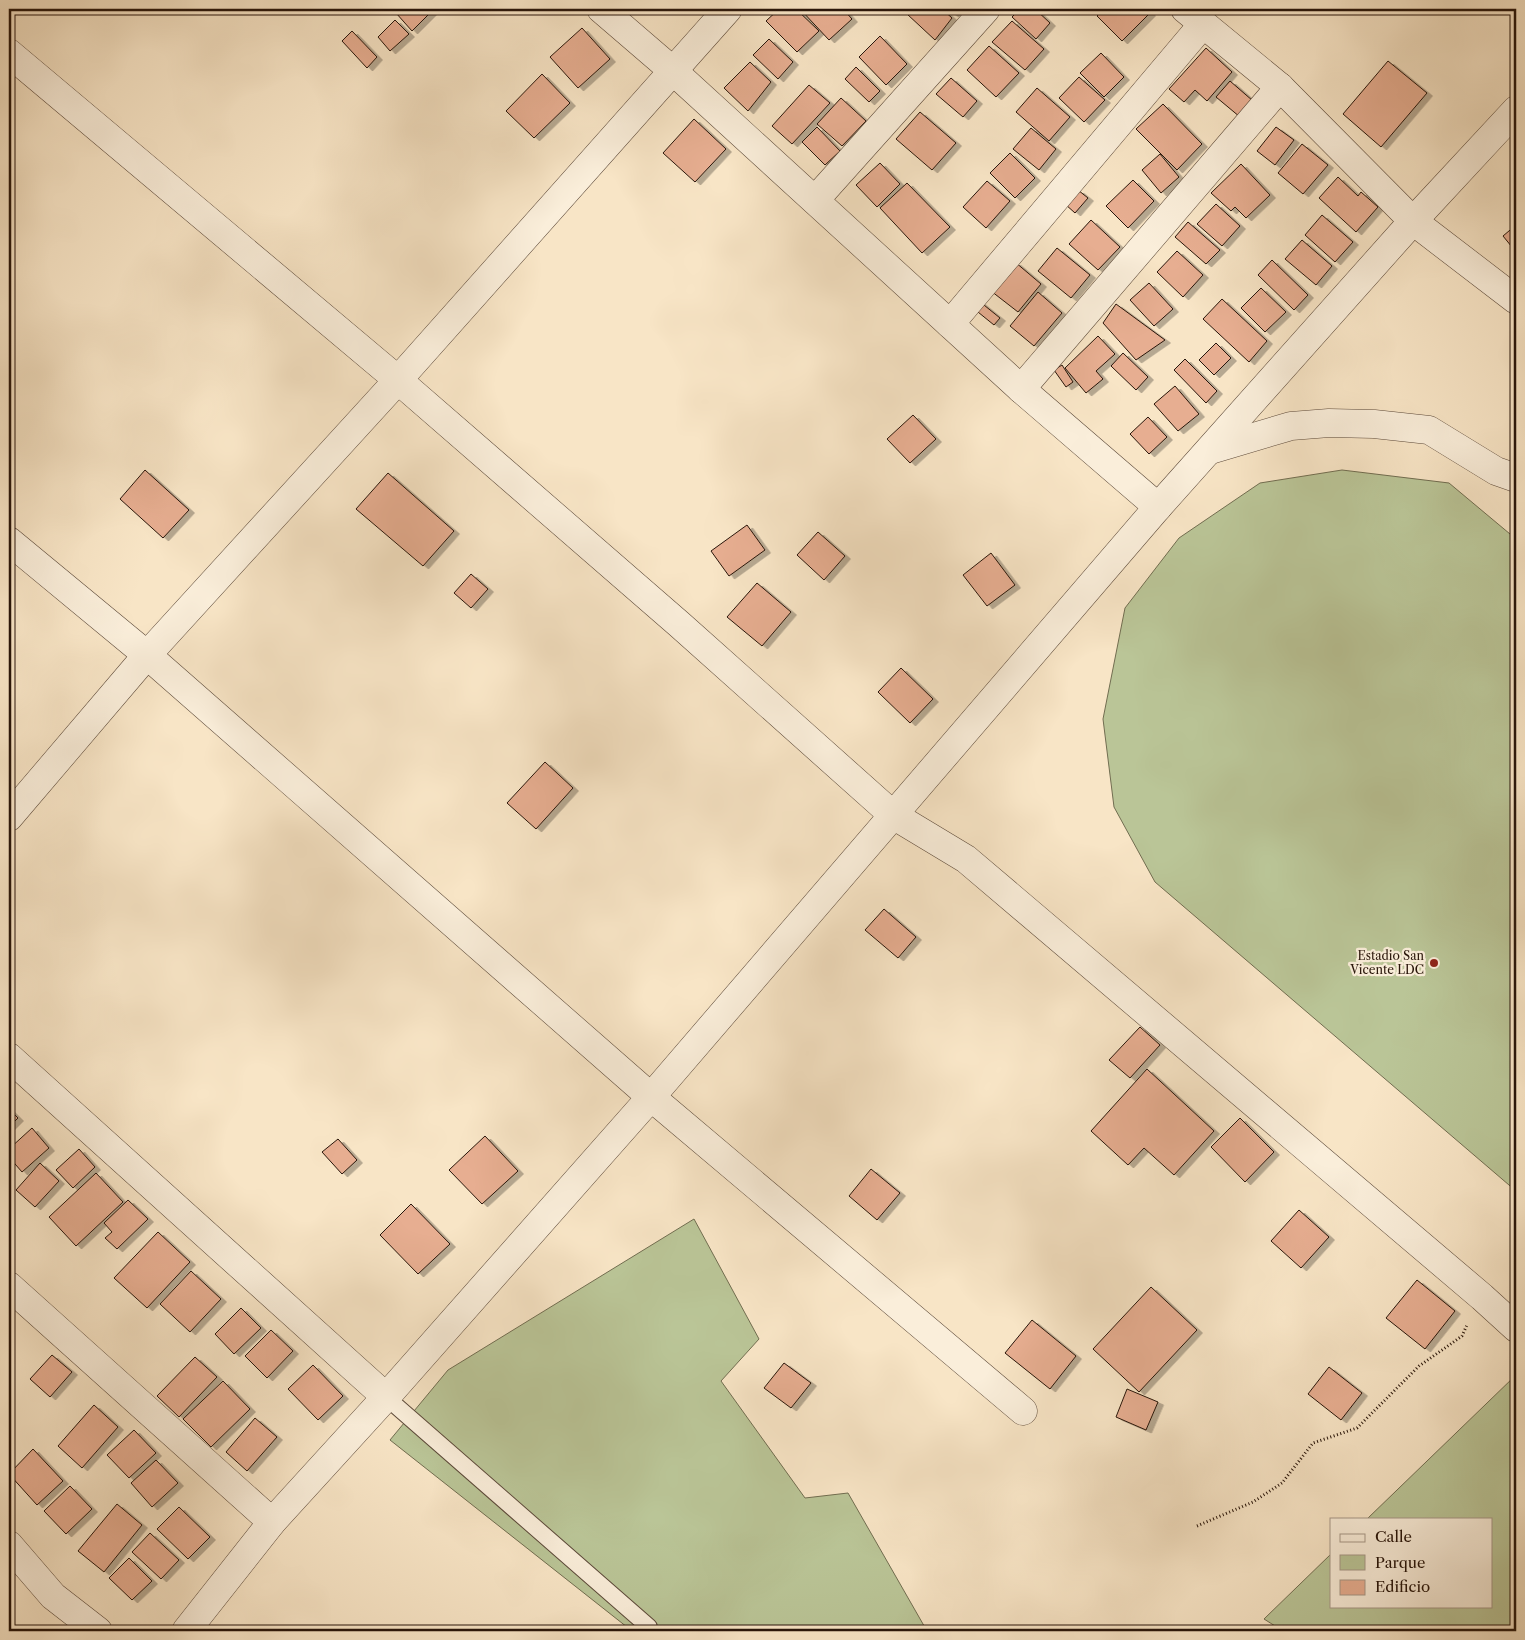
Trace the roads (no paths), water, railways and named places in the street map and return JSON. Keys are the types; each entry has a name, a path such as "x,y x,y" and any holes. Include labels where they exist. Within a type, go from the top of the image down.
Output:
{"street":[{"path":"601,9 672,70 1021,389 1158,507"},
{"path":"9,817 147,655 398,380 728,9"},
{"path":"815,200 986,9"},
{"path":"950,324 1194,16 1280,87 1413,221 1516,300"},
{"path":"9,53 398,380 679,624 893,815 966,858 1516,1328"},
{"path":"1021,389 1280,87"},
{"path":"186,1631 272,1522 386,1397 651,1097 1158,507 1413,221 1516,110"},
{"path":"1210,450 1291,426 1329,423 1374,424 1429,430 1496,471 1516,478"},
{"path":"9,541 147,655 651,1097 1023,1411"},
{"path":"9,1058 386,1397"},
{"path":"9,1286 272,1522"},
{"path":"9,1545 52,1596 98,1631"}],"lane":[{"path":"386,1397 649,1626"}],"place":[{"name":"Estadio San Vicente LDC","path":"1434,963"}]}
